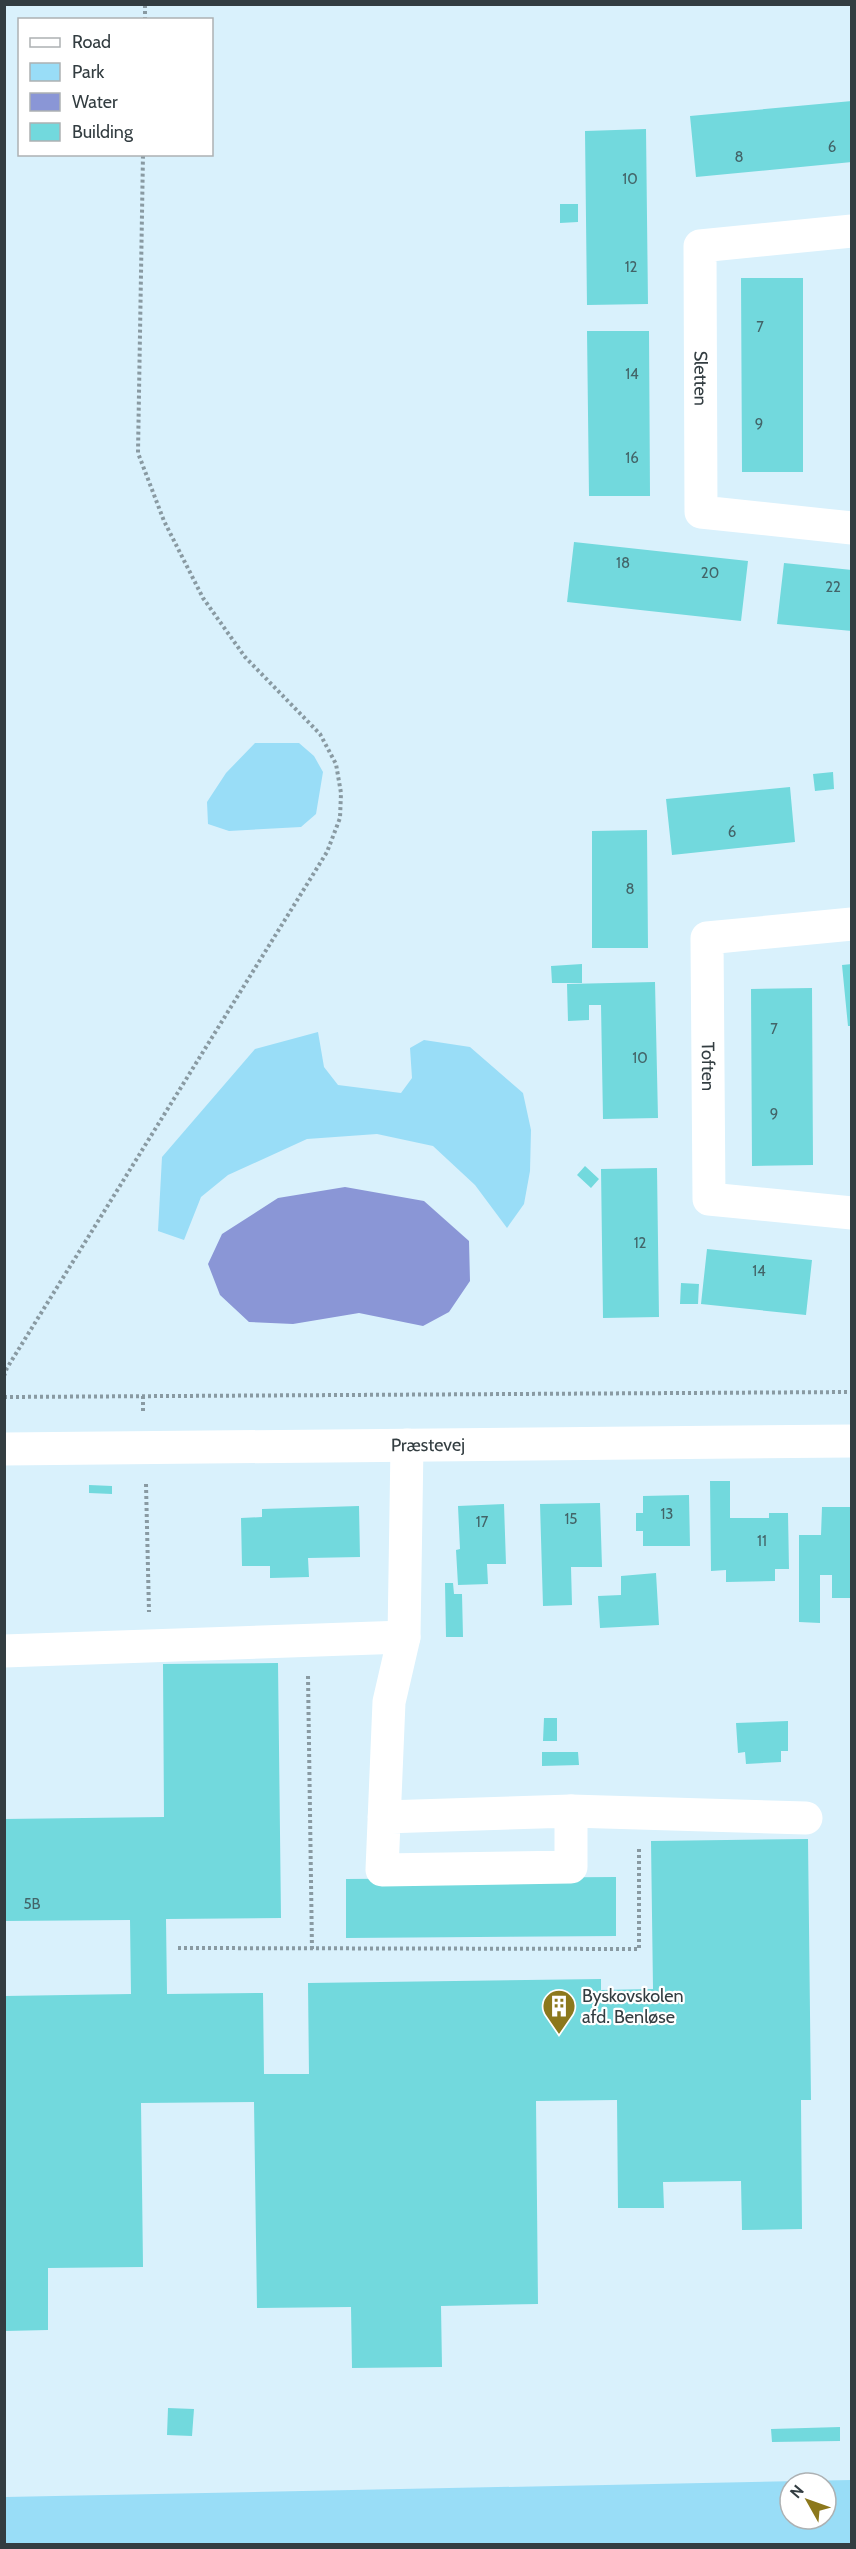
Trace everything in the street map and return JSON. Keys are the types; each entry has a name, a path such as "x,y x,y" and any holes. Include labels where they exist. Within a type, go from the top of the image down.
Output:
{"street":[{"name":"Sletten","path":"852,231 700,246 700,258 701,512 852,528"},
{"name":"Toften","path":"852,924 707,938 709,1198 852,1213"},
{"name":"Præstevej","path":"4,1449 852,1441"},
{"path":"407,1445 404,1637 389,1702 382,1870 571,1867 570,1810"},
{"path":"4,1651 150,1644 404,1637"},
{"path":"384,1817 570,1810 806,1818"}],"path":[{"path":"4,1376 327,852 340,818 341,793 336,764 320,734 245,657 202,598 164,520 138,453 143,156"},
{"path":"4,1397 852,1392"},
{"path":"143,1396 150,1644"},
{"path":"307,1640 312,1948"},
{"path":"178,1948 639,1949 638,1811"}],"green space":[{"path":"255,743 299,743 314,756 323,772 316,814 301,827 229,831 208,824 207,802 226,773"},
{"path":"318,1032 324,1067 338,1085 401,1093 412,1078 410,1048 424,1040 470,1047 523,1093 531,1130 530,1171 524,1204 507,1228 475,1185 433,1146 377,1134 307,1139 228,1175 201,1197 184,1240 158,1231 162,1157 255,1049"},
{"path":"838,2480 851,2480 851,2544 5,2544 5,2497 778,2481 778,2531 838,2531"}],"water":[{"path":"345,1187 424,1201 469,1241 470,1281 449,1312 423,1326 359,1313 293,1324 249,1322 220,1295 208,1264 222,1234 278,1198"}],"building":[{"path":"852,101 852,162 696,177 690,116"},
{"path":"646,129 648,304 587,305 585,131"},
{"path":"560,204 578,204 578,222 560,223"},
{"path":"741,278 803,278 803,472 742,472"},
{"path":"587,331 649,331 650,496 589,496"},
{"path":"574,542 748,561 741,621 567,602"},
{"path":"784,563 852,570 852,631 777,624"},
{"path":"833,772 834,789 815,791 813,774"},
{"path":"790,787 795,842 672,855 666,799"},
{"path":"647,830 648,948 592,948 592,831"},
{"path":"582,964 582,983 552,983 551,966"},
{"path":"852,964 852,1026 848,1026 842,965"},
{"path":"655,982 658,1118 603,1119 601,1005 589,1005 589,1020 568,1021 567,984"},
{"path":"812,988 813,1165 752,1166 751,989"},
{"path":"585,1166 599,1179 591,1188 577,1175"},
{"path":"657,1168 659,1317 603,1318 601,1169"},
{"path":"707,1249 812,1260 806,1315 701,1304"},
{"path":"681,1283 699,1284 698,1304 680,1304"},
{"path":"710,1481 730,1481 730,1518 769,1518 769,1513 788,1513 789,1569 775,1569 775,1581 726,1582 726,1570 711,1571"},
{"path":"89,1485 112,1486 112,1494 89,1493"},
{"path":"689,1495 690,1546 643,1546 643,1531 636,1531 636,1513 643,1513 643,1496"},
{"path":"600,1503 602,1567 571,1567 572,1605 543,1606 540,1504"},
{"path":"504,1504 506,1564 487,1564 488,1584 458,1585 456,1550 460,1549 458,1506"},
{"path":"359,1506 360,1557 308,1558 309,1577 270,1578 270,1566 242,1566 241,1518 262,1517 262,1509"},
{"path":"822,1507 852,1507 852,1598 832,1598 832,1575 820,1575 820,1623 799,1622 799,1535 821,1535"},
{"path":"656,1573 659,1625 600,1628 598,1596 621,1595 621,1576"},
{"path":"445,1583 453,1583 454,1594 462,1594 463,1637 446,1637"},
{"name":"Byskovskolen afd. Benløse","path":"278,1663 281,1918 166,1919 167,1994 263,1993 264,2074 309,2074 308,1983 601,1979 601,1990 653,1989 651,1841 808,1839 811,2100 801,2100 802,2229 742,2230 741,2181 663,2182 664,2208 618,2208 617,2100 536,2101 538,2304 441,2306 442,2367 352,2368 351,2307 257,2308 254,2102 141,2103 143,2267 48,2268 48,2330 5,2331 5,1996 131,1994 130,1920 4,1921 4,1819 164,1817 163,1664"},
{"path":"544,1718 557,1718 557,1741 543,1741"},
{"path":"788,1721 788,1751 781,1751 781,1762 746,1764 745,1752 738,1753 736,1723"},
{"path":"542,1752 578,1752 579,1765 542,1766"},
{"path":"616,1877 616,1936 346,1938 346,1879"},
{"path":"168,2408 194,2409 192,2436 167,2435"},
{"path":"840,2427 840,2441 772,2442 771,2429"}],"place":[{"name":"Byskovskolen afd. Benløse","path":"559,2035"}]}
